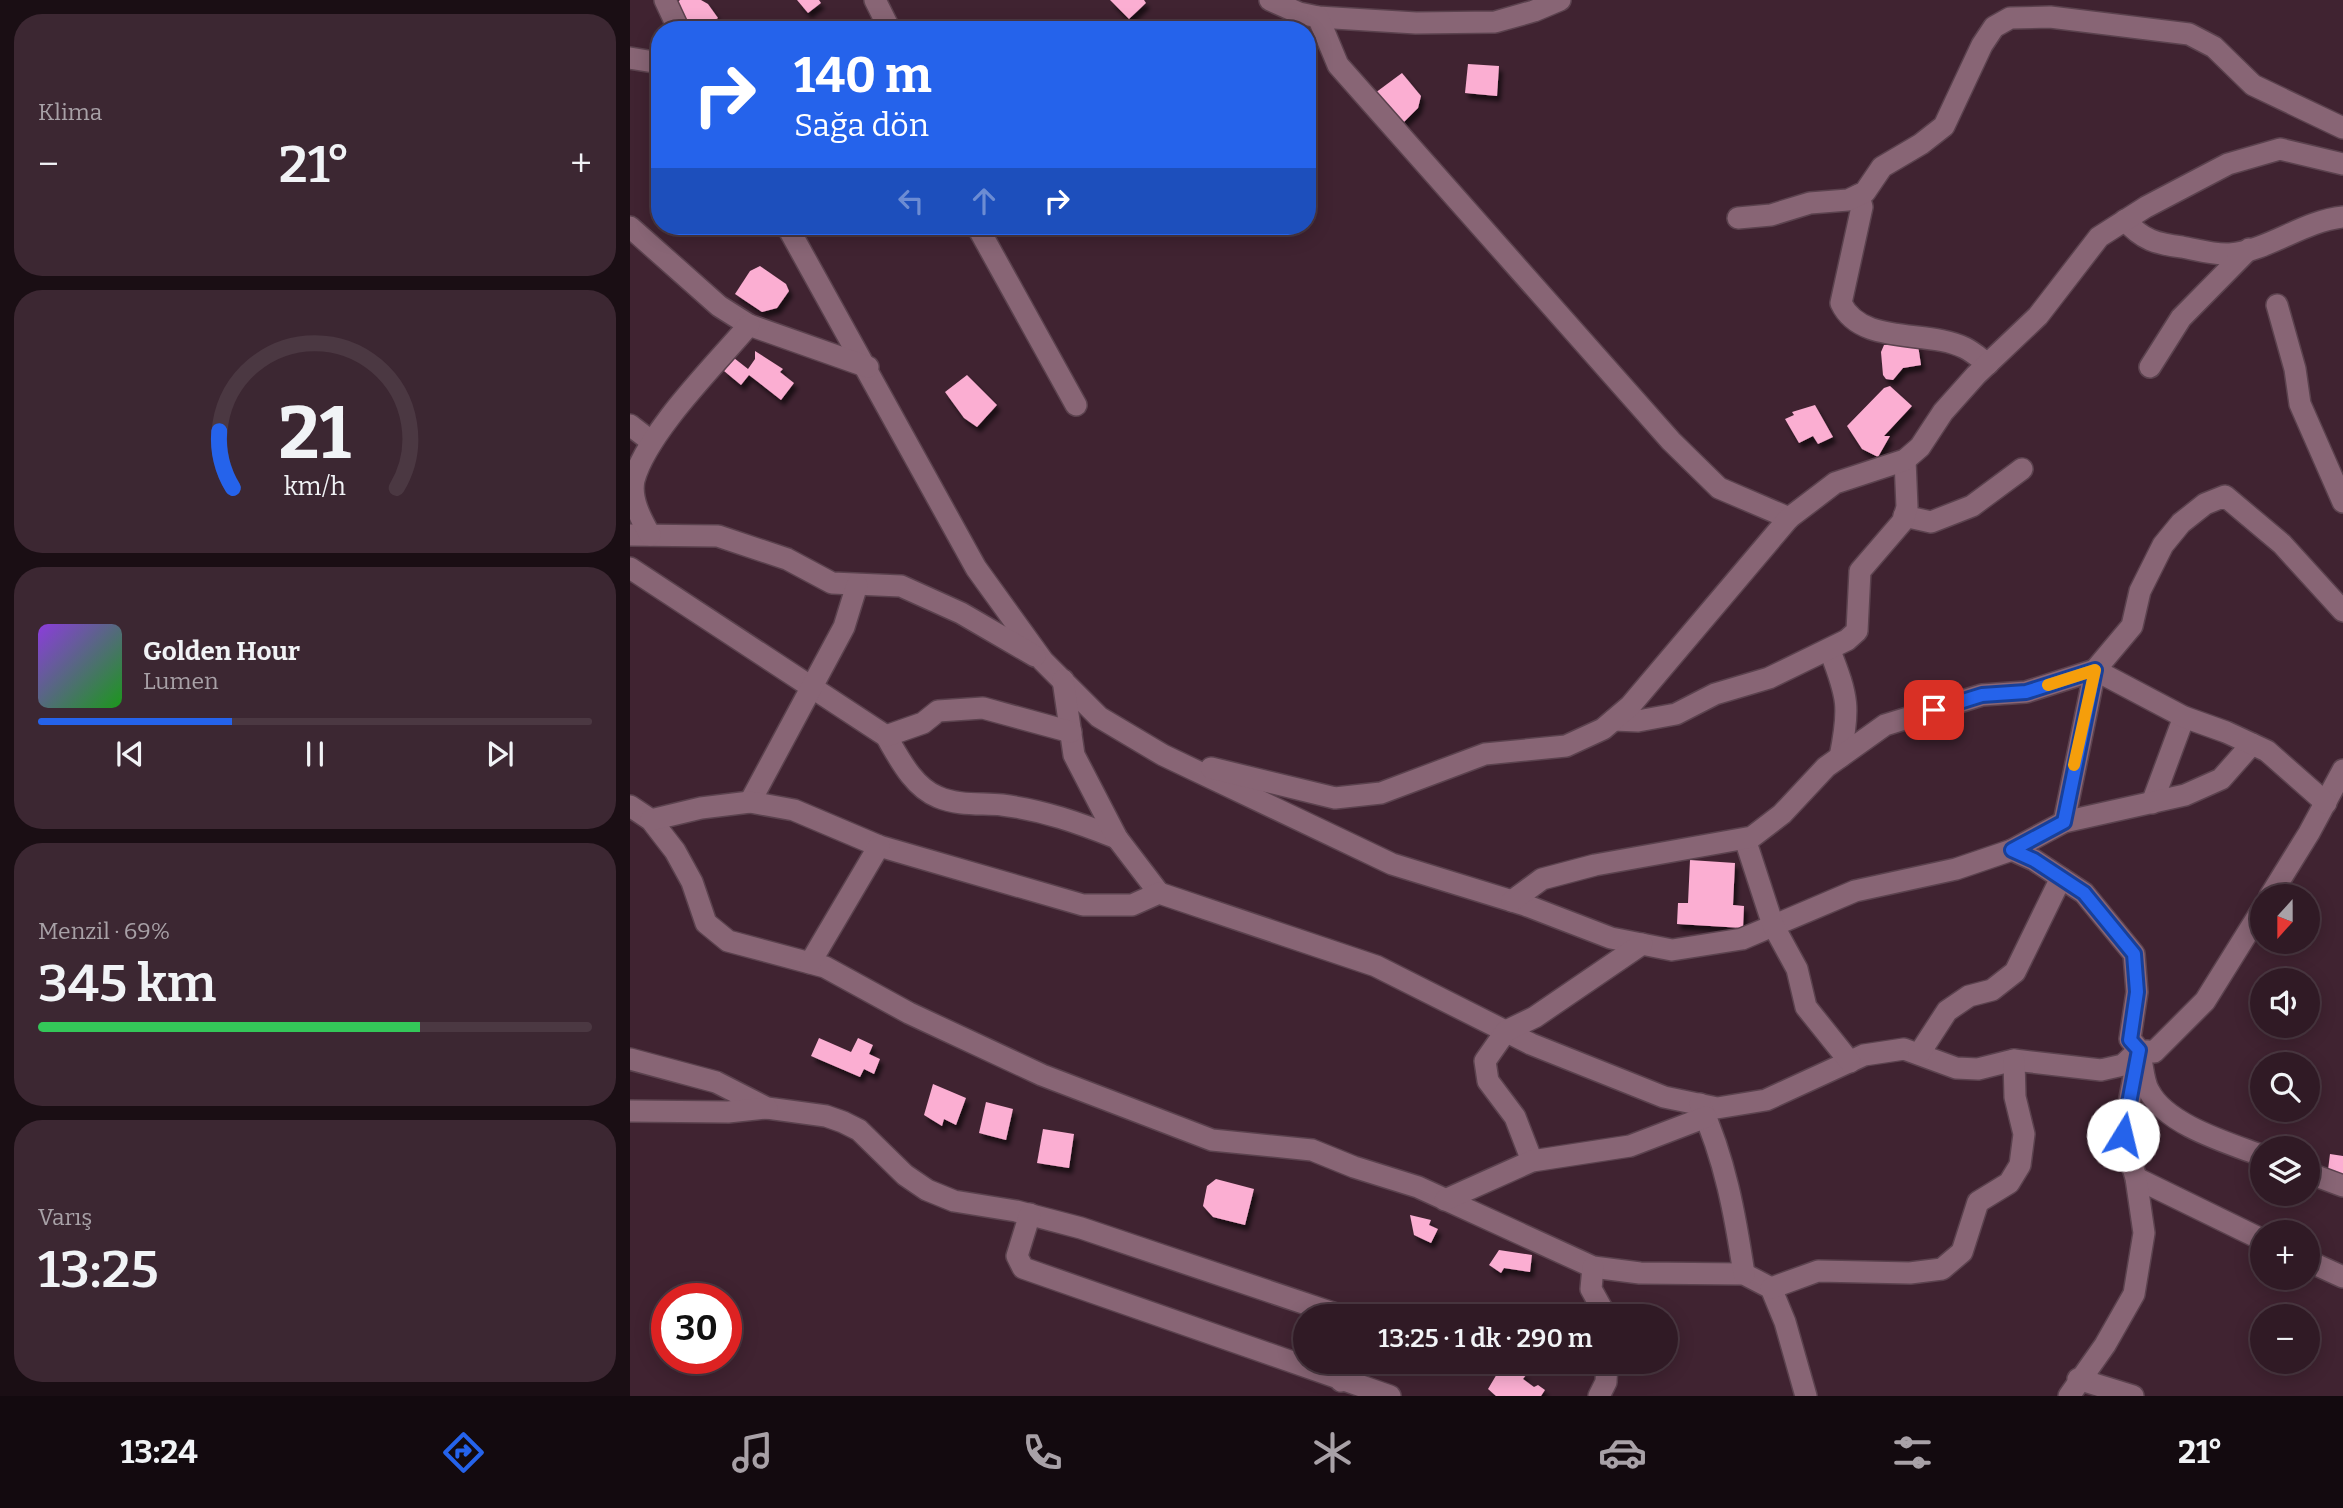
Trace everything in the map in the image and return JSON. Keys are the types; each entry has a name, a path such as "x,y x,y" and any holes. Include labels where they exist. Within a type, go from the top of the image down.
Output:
{"street":[{"path":"665,0 675,21"},
{"path":"875,0 886,21"},
{"path":"1271,0 1298,13 1318,17 1416,23 1495,23 1560,0"},
{"path":"1999,0 2003,22"},
{"path":"1318,17 1338,65 1671,441 1719,488 1789,518"},
{"path":"1738,218 1770,215 1810,203 1847,200 1865,192 1882,167 1921,144 1944,126 1982,45 1994,27 2010,18 2050,17 2189,34 2214,47 2253,85 2343,128"},
{"path":"630,58 651,62"},
{"path":"1163,755 1335,798 1381,793 1485,754 1566,746 1603,729 1630,706 1789,518 1835,482 1905,460 1920,447 1943,412 2038,316 2099,237 2228,164 2280,149 2343,164"},
{"path":"1859,195 1862,207 1841,303 1845,312 1861,326 1965,347 1988,364"},
{"path":"2125,220 2144,238 2156,243 2212,254 2249,249 2318,221 2343,217"},
{"path":"630,227 719,306 748,325 868,368"},
{"path":"792,235 868,368 976,568 1043,661 1099,718 1163,755 1392,864 1512,901 1611,938 1672,950 1742,939 1855,891 1956,869 2012,850 2064,822 2185,795 2221,779 2252,744"},
{"path":"982,235 1076,405"},
{"path":"2150,367 2181,318 2249,249"},
{"path":"2277,305 2295,369 2300,404 2343,502"},
{"path":"748,325 652,442 634,481 640,535 718,536 788,559 832,583 901,586 961,613 1043,661"},
{"path":"630,425 652,442"},
{"path":"1614,720 1638,721 1676,714 1715,694 1769,678 1829,651 1857,631 1860,571 1905,516 1908,489 1905,460"},
{"path":"1905,516 1931,522 1972,506 2022,469"},
{"path":"2064,822 2095,670 2132,626 2140,591 2163,545 2181,523 2205,504 2225,496 2281,544 2343,611"},
{"path":"630,568 886,736 909,774 936,797 964,804 1001,805 1054,814 1117,838"},
{"path":"750,802 844,627 857,585"},
{"path":"1829,651 1846,696 1848,712 1840,757"},
{"path":"1512,901 1542,879 1595,865 1752,837 1782,814 1826,766 1885,725 1982,695 2026,692 2095,670 2184,717 2267,751 2326,803"},
{"path":"1063,680 1074,755 1117,838 1159,893 1376,966 1506,1031 1664,1097 1703,1110 1717,1142 1733,1202 1744,1273"},
{"path":"886,736 923,723 938,711 983,708 1071,732"},
{"path":"2152,803 2184,717"},
{"path":"2277,884 2343,770"},
{"path":"650,820 701,808 750,802 794,810 879,846 1083,905 1132,905 1159,893"},
{"path":"630,806 650,820 676,851 692,882 706,923 728,941 825,967 909,1013 1042,1075 1212,1140 1312,1150 1445,1199 1593,1266 1640,1273 1744,1273 1771,1288 1785,1322 1806,1396"},
{"path":"1745,839 1773,925 1797,969 1807,1007 1850,1062"},
{"path":"810,963 879,846"},
{"path":"2012,850 2084,893 2134,954 2137,992 2130,1040 2139,1050 2149,1091 2171,1115 2208,1135 2250,1151"},
{"path":"1919,1054 1947,1011 1969,996 1992,990 2015,972 2061,878"},
{"path":"2139,1050 2154,1052 2205,1001 2250,929"},
{"path":"1532,1161 1515,1116 1488,1081 1485,1061 1506,1031 1535,1017 1642,944"},
{"path":"1445,1199 1532,1161 1630,1146 1703,1110 1766,1100 1864,1055 1904,1049 1956,1068 1978,1069 2014,1060 2101,1070 2123,1065 2139,1050"},
{"path":"2133,1396 2073,1388 2105,1345 2134,1294 2144,1233 2136,1178 2123,1135 2139,1050"},
{"path":"630,1059 716,1082 767,1108"},
{"path":"1771,1288 1818,1271 1910,1273 1942,1269 1962,1252 1978,1202 2009,1183 2020,1165 2024,1134 2015,1097 2014,1060"},
{"path":"630,1111 728,1112 767,1108 826,1116 859,1130 905,1175 936,1194 954,1201 1030,1214 1081,1228 1306,1304"},
{"path":"2320,1177 2343,1186"},
{"path":"2136,1178 2250,1234"},
{"path":"1030,1214 1017,1256 1023,1268 1293,1354"},
{"path":"1593,1266 1591,1289 1599,1304"},
{"path":"2320,1266 2343,1277"},
{"path":"1350,1374 1390,1396"},
{"path":"1599,1396 1606,1382 1606,1374"}],"building":[{"path":"680,0 701,0 708,4 718,18 714,21 680,21 672,7"},
{"path":"797,0 819,0 821,3 808,13"},
{"path":"1110,0 1144,0 1146,3 1129,19"},
{"path":"1468,64 1499,66 1497,96 1465,93"},
{"path":"1402,73 1421,96 1418,108 1404,122 1385,114 1375,93"},
{"path":"760,266 786,284 789,291 777,308 762,312 735,294 750,271"},
{"path":"1884,345 1918,345 1921,365 1903,368 1893,380 1886,379 1883,375 1881,352"},
{"path":"755,351 783,369 780,372 794,383 781,400 749,375 741,385 724,371 734,358 748,369 755,359"},
{"path":"967,375 997,405 977,427 964,418 945,392"},
{"path":"1890,386 1912,406 1884,436 1890,436 1878,457 1862,449 1847,426 1884,388"},
{"path":"1815,405 1833,437 1818,444 1813,436 1799,443 1785,419 1794,415 1792,412"},
{"path":"1690,860 1735,863 1733,905 1744,906 1743,928 1677,924 1678,903 1688,903"},
{"path":"819,1038 851,1052 858,1038 873,1045 869,1054 880,1059 874,1074 864,1069 860,1077 811,1056"},
{"path":"933,1084 966,1098 956,1125 944,1119 942,1126 924,1115"},
{"path":"986,1102 1013,1109 1006,1140 979,1133"},
{"path":"1043,1129 1074,1134 1069,1168 1037,1163"},
{"path":"2330,1154 2343,1156 2343,1180 2327,1178"},
{"path":"1216,1179 1254,1189 1245,1225 1213,1217 1203,1206 1207,1186"},
{"path":"1410,1215 1431,1220 1429,1225 1438,1229 1431,1243 1414,1235"},
{"path":"1499,1250 1532,1255 1530,1272 1504,1268 1501,1273 1489,1265"},
{"path":"1497,1374 1524,1374 1523,1379 1534,1387 1538,1385 1545,1390 1541,1396 1496,1396 1488,1389"}],"slow traffic":[{"path":"2048,685 2095,670 2074,765"}],"route":[{"path":"1934,710 1982,695 2026,692 2095,670 2064,822 2012,850 2034,860 2084,893 2134,954 2137,992 2130,1040 2139,1050 2123,1135"}]}
